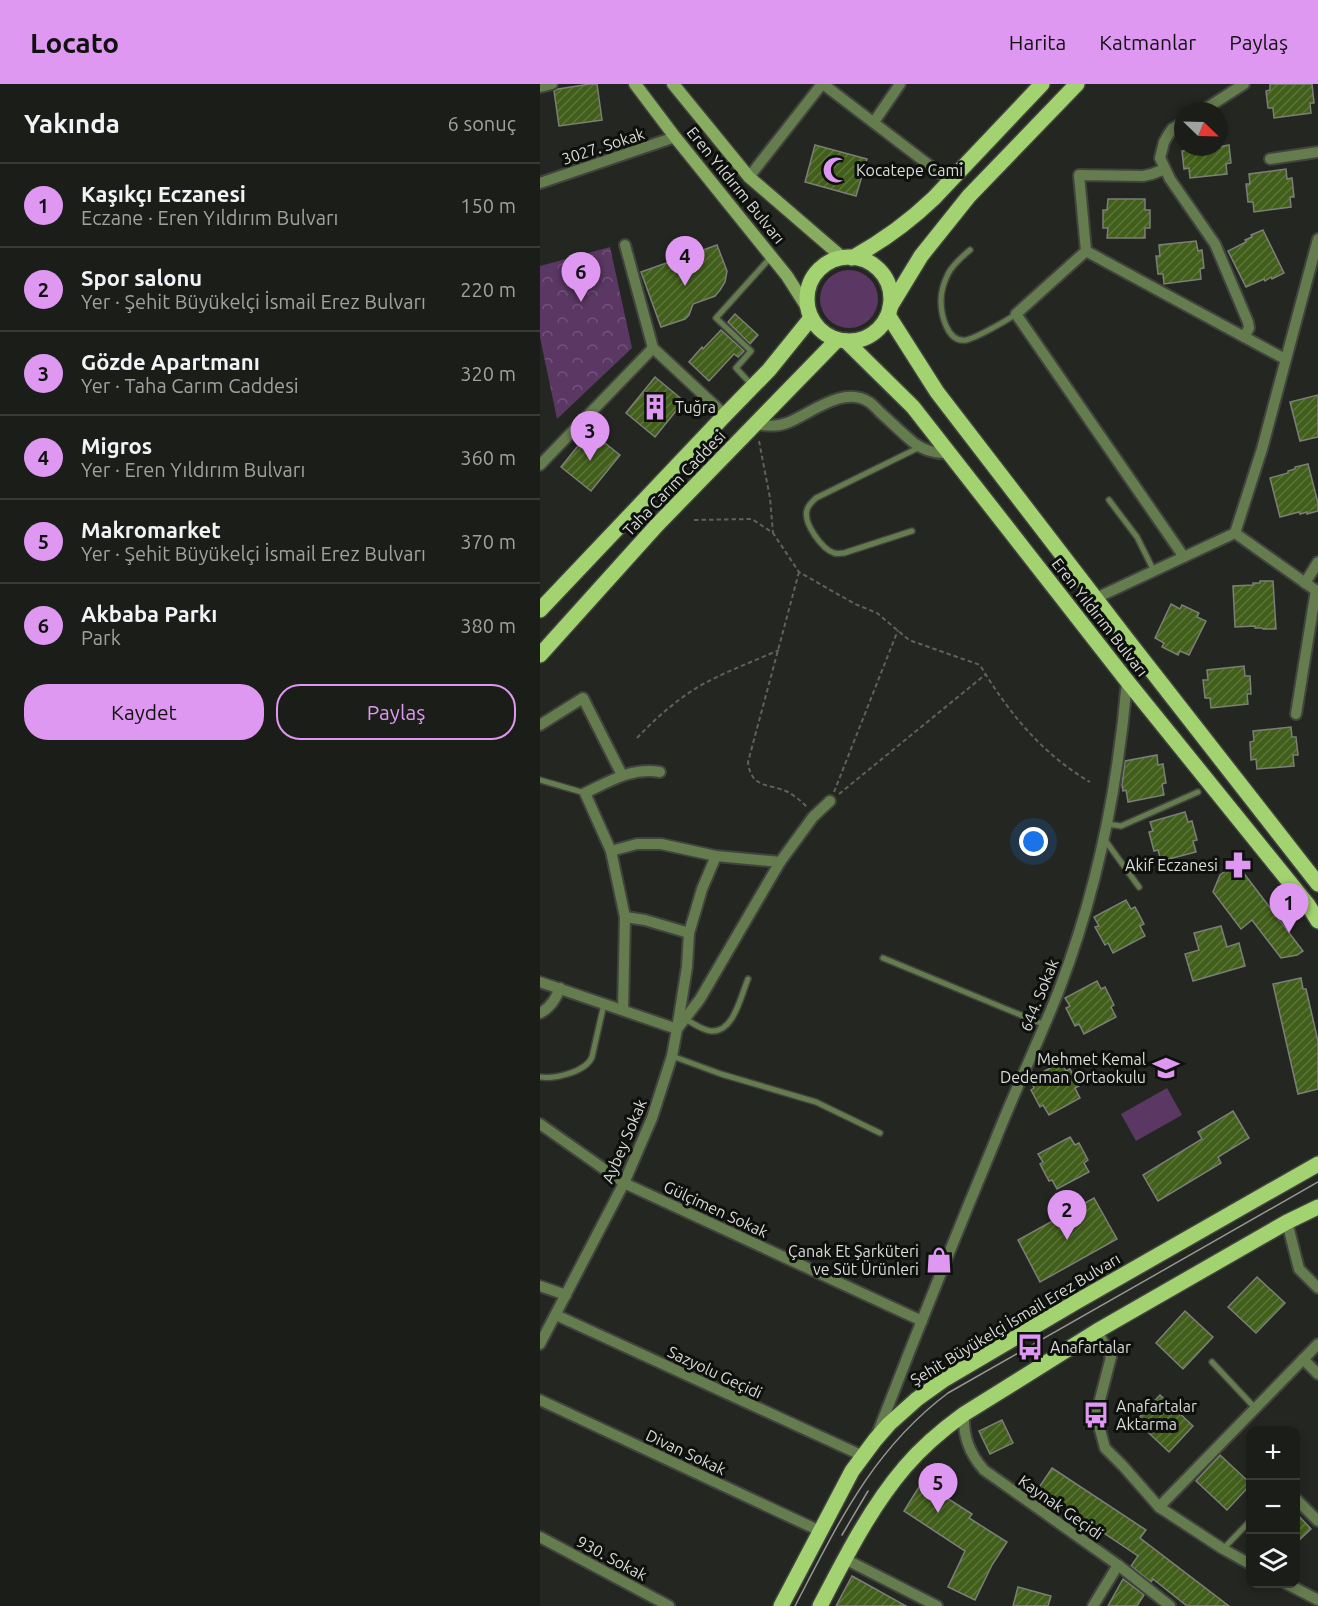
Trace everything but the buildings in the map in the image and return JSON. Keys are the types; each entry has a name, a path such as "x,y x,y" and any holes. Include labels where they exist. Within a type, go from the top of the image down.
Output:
{"main road":[{"path":"1042,84 917,215 899,230 848,258 827,264 814,276 808,292 810,314 822,331 842,340 863,339 884,323 921,256 969,196 1077,84"},
{"path":"848,258 869,263 882,274 890,289 889,311"},
{"name":"Eren Yıldırım Bulvarı","path":"889,311 937,392 1318,884"},
{"name":"Taha Carım Caddesi","path":"540,610 769,370 810,314"},
{"name":"Eren Yıldırım Bulvarı","path":"842,340 913,406 1127,681 1308,905 1318,921"},
{"name":"Taha Carım Caddesi","path":"540,655 657,525 755,424 842,340"},
{"name":"Şehit Büyükelçi İsmail Erez Bulvarı","path":"781,1606 843,1488 875,1440 903,1410 945,1379 1318,1164"},
{"path":"820,1606 845,1558 882,1498 905,1467 933,1438 964,1414 1097,1331 1287,1222 1318,1207"}],"street":[{"path":"540,87 552,84"},
{"name":"Eren Yıldırım Bulvarı","path":"635,84 675,138 787,276 810,314"},
{"name":"Eren Yıldırım Bulvarı","path":"674,84 749,177 848,258"},
{"path":"749,177 822,84 950,181"},
{"path":"874,122 899,84"},
{"path":"1216,102 1244,84"},
{"path":"1174,128 1164,142 1160,158 1215,244 1248,322 1249,328 1244,337"},
{"name":"3027. Sokak","path":"540,183 675,138"},
{"path":"1270,159 1318,152"},
{"path":"1086,251 1079,175 1143,176 1165,169"},
{"path":"1096,598 1235,533 1262,449 1318,239"},
{"path":"625,245 653,348 724,415"},
{"path":"1086,251 1016,314 1184,557"},
{"path":"1086,251 1285,359"},
{"path":"540,465 653,348"},
{"path":"755,424 773,426 789,423 822,405 840,398 854,397 869,402 920,447 934,453 949,453"},
{"path":"1235,533 1317,591 1296,714"},
{"path":"1305,583 1318,562"},
{"name":"644. Sokak","path":"875,1440 996,1137 1045,1025 1084,915 1104,839 1119,760 1127,681"},
{"path":"540,725 583,698 622,775"},
{"path":"623,1010 625,917 611,851 585,793 622,775 644,771 660,772"},
{"path":"540,982 677,1029 700,999 780,862 813,817 830,801"},
{"path":"611,851 637,844 661,843 716,856 780,862"},
{"name":"Aybey Sokak","path":"540,1344 624,1183 652,1118 672,1056 687,967 689,933 702,889 716,856"},
{"path":"625,917 645,920 689,933"},
{"path":"540,1013 554,1001 560,988"},
{"name":"Gülçimen Sokak","path":"540,1124 624,1183 922,1321"},
{"path":"1287,1222 1299,1269 1318,1288"},
{"path":"540,1286 566,1295"},
{"name":"Sazyolu Geçidi","path":"556,1315 863,1456"},
{"path":"1097,1331 1112,1357 1096,1415 1105,1448 1124,1466 1159,1507 1246,1561"},
{"path":"1159,1507 1318,1344"},
{"path":"1304,1359 1318,1374"},
{"name":"Divan Sokak","path":"540,1400 820,1531"},
{"name":"Kaynak Geçidi","path":"964,1414 967,1444 984,1470 1118,1565 1170,1606"},
{"path":"1300,1503 1318,1521"},
{"name":"930. Sokak","path":"540,1537 669,1606"},
{"path":"845,1558 937,1606"},
{"path":"1093,1606 1118,1565"},
{"path":"1295,1588 1318,1600"}],"lane":[{"path":"970,250 955,263 942,291 942,311 949,332 956,338 967,340 1016,314"},
{"path":"753,386 736,369 751,351 716,318 771,257"},
{"path":"912,531 836,554 816,537 806,517 807,510 816,498 920,447"},
{"path":"1109,500 1137,537 1154,571"},
{"path":"540,780 585,793"},
{"path":"1107,824 1121,826 1198,792"},
{"path":"1104,839 1139,887"},
{"path":"883,958 1045,1025"},
{"path":"685,1019 708,1030 726,1027 748,979"},
{"path":"540,1077 560,1076 590,1063 604,1004"},
{"path":"672,1056 731,1077 816,1102 880,1133"},
{"path":"1212,1362 1256,1409"},
{"path":"1223,1549 1246,1526"}],"path":[{"path":"755,424 771,498 773,533"},
{"path":"694,520 752,519 773,533 799,572 855,604 877,613 909,640 980,665 998,694 1030,734 1056,758 1090,782"},
{"path":"799,572 749,756 749,768 758,782 795,796 809,809 813,817"},
{"path":"830,801 898,630"},
{"path":"637,738 664,711 698,687 779,650"},
{"path":"830,801 986,674"}],"green space":[{"path":"610,247 632,348 557,419 540,337 540,266"},
{"path":"849,270 860,272 873,283 878,299 876,310 865,323 849,328 838,326 825,315 820,299 822,288 833,275"},
{"path":"1167,1088 1182,1115 1136,1141 1121,1114"}],"tram line":[{"path":"795,1606 826,1546 859,1490 898,1439 921,1415 948,1393 1318,1182"},
{"path":"842,1535 868,1491"}],"place":[{"name":"Kocatepe Cami","path":"836,170"},
{"name":"Migros","path":"685,286"},
{"name":"Akbaba Parkı","path":"581,302"},
{"name":"Tuğra","path":"655,407"},
{"name":"Gözde Apartmanı","path":"590,461"},
{"name":"Akif Eczanesi","path":"1238,865"},
{"name":"Kaşıkçı Eczanesi","path":"1289,933"},
{"name":"Mehmet Kemal Dedeman Ortaokulu","path":"1166,1068"},
{"name":"Spor salonu","path":"1067,1240"},
{"name":"Çanak Et Şarküteri ve Süt Ürünleri","path":"939,1260"},
{"name":"Anafartalar","path":"1030,1347"},
{"name":"Anafartalar Aktarma","path":"1096,1415"},
{"name":"Makromarket","path":"938,1513"}]}
